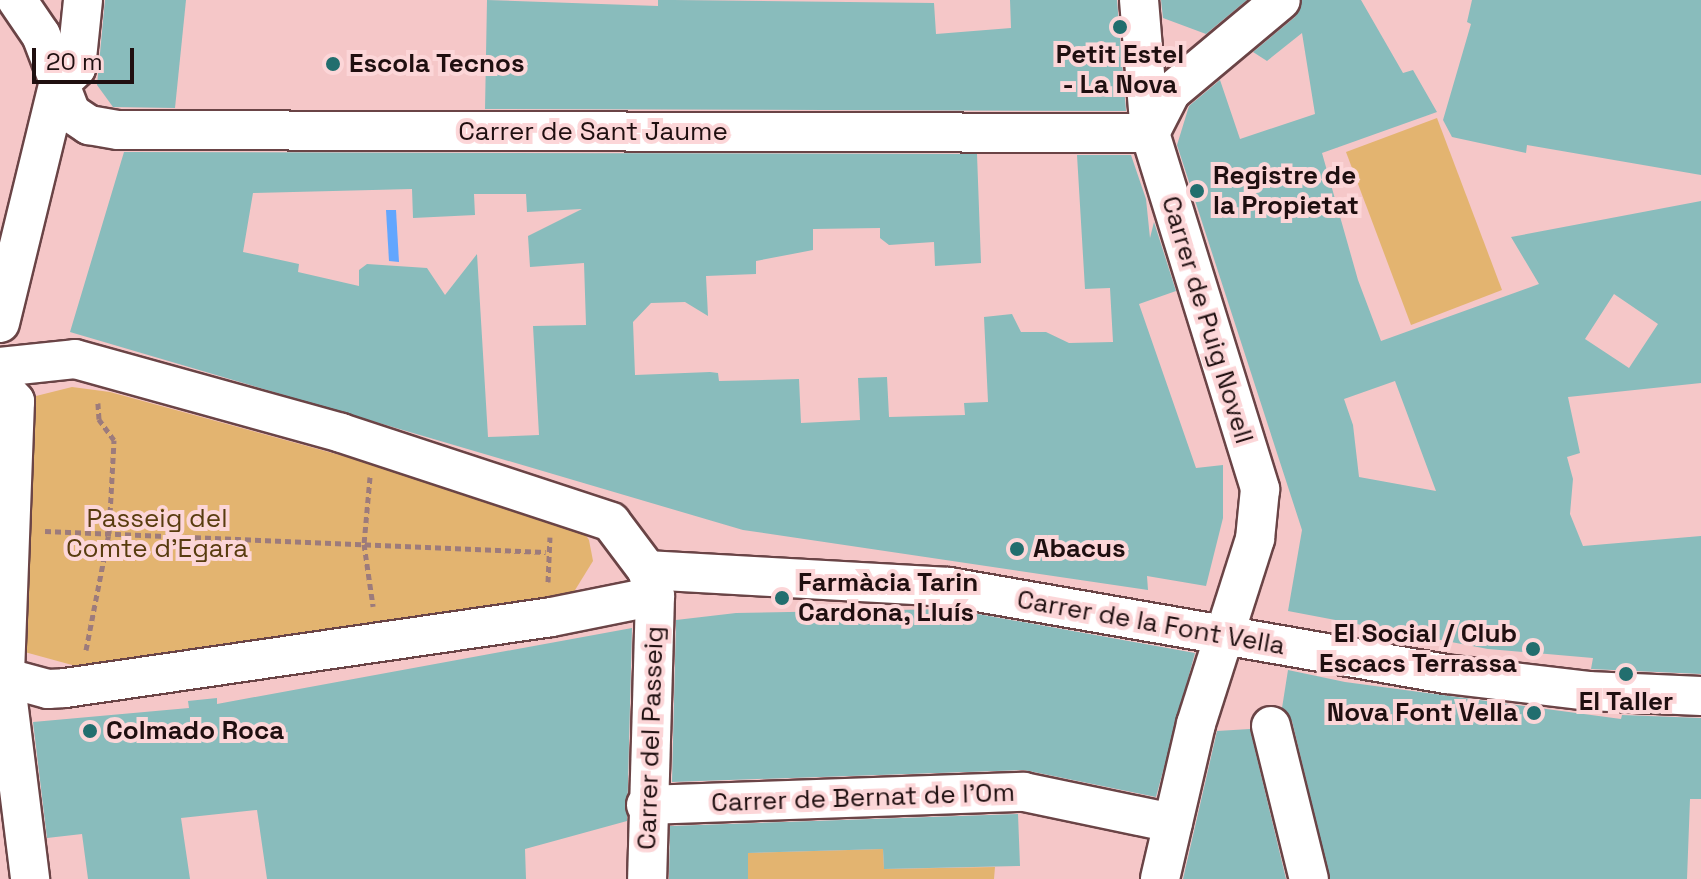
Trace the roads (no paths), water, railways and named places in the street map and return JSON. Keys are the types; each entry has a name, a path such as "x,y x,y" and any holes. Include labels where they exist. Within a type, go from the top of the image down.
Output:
{"street":[{"name":"Carrer de Sant Jaume","path":"17,0 41,35 71,113 89,125 118,130 1150,133"},
{"name":"Carrer de Puig Novell","path":"1139,0 1150,133 1260,489 1255,539 1196,724 1160,879"},
{"path":"1150,133 1171,92 1281,0"},
{"path":"41,35 82,15"},
{"path":"0,323 58,85 76,68 82,15"},
{"path":"0,367 75,359 341,433 611,522 651,583 537,619 65,688 48,689 3,676"},
{"path":"0,384 15,401 3,676 30,879"},
{"name":"Carrer de la Font Vella","path":"651,583 949,587 1462,676 1588,691 1701,696"},
{"name":"Carrer del Passeig","path":"647,879 651,583"},
{"path":"1271,726 1309,879"},
{"name":"Carrer de Bernat de l'Om","path":"646,805 1024,792 1173,823"}],"water":[{"path":"386,210 396,210 399,262 389,261"}],"place":[{"name":"Petit Estel - La Nova","path":"1120,27"},
{"name":"Escola Tecnos","path":"333,64"},
{"name":"Registre de la Propietat","path":"1197,191"},
{"name":"Abacus","path":"1017,549"},
{"name":"Farmàcia Tarin Cardona, Lluís","path":"782,598"},
{"name":"El Social / Club Escacs Terrassa","path":"1533,649"},
{"name":"El Taller","path":"1626,674"},
{"name":"Nova Font Vella","path":"1534,713"},
{"name":"Colmado Roca","path":"90,731"}],"park label":[{"name":"Passeig del Comte d'Egara","path":"157,534"}]}
